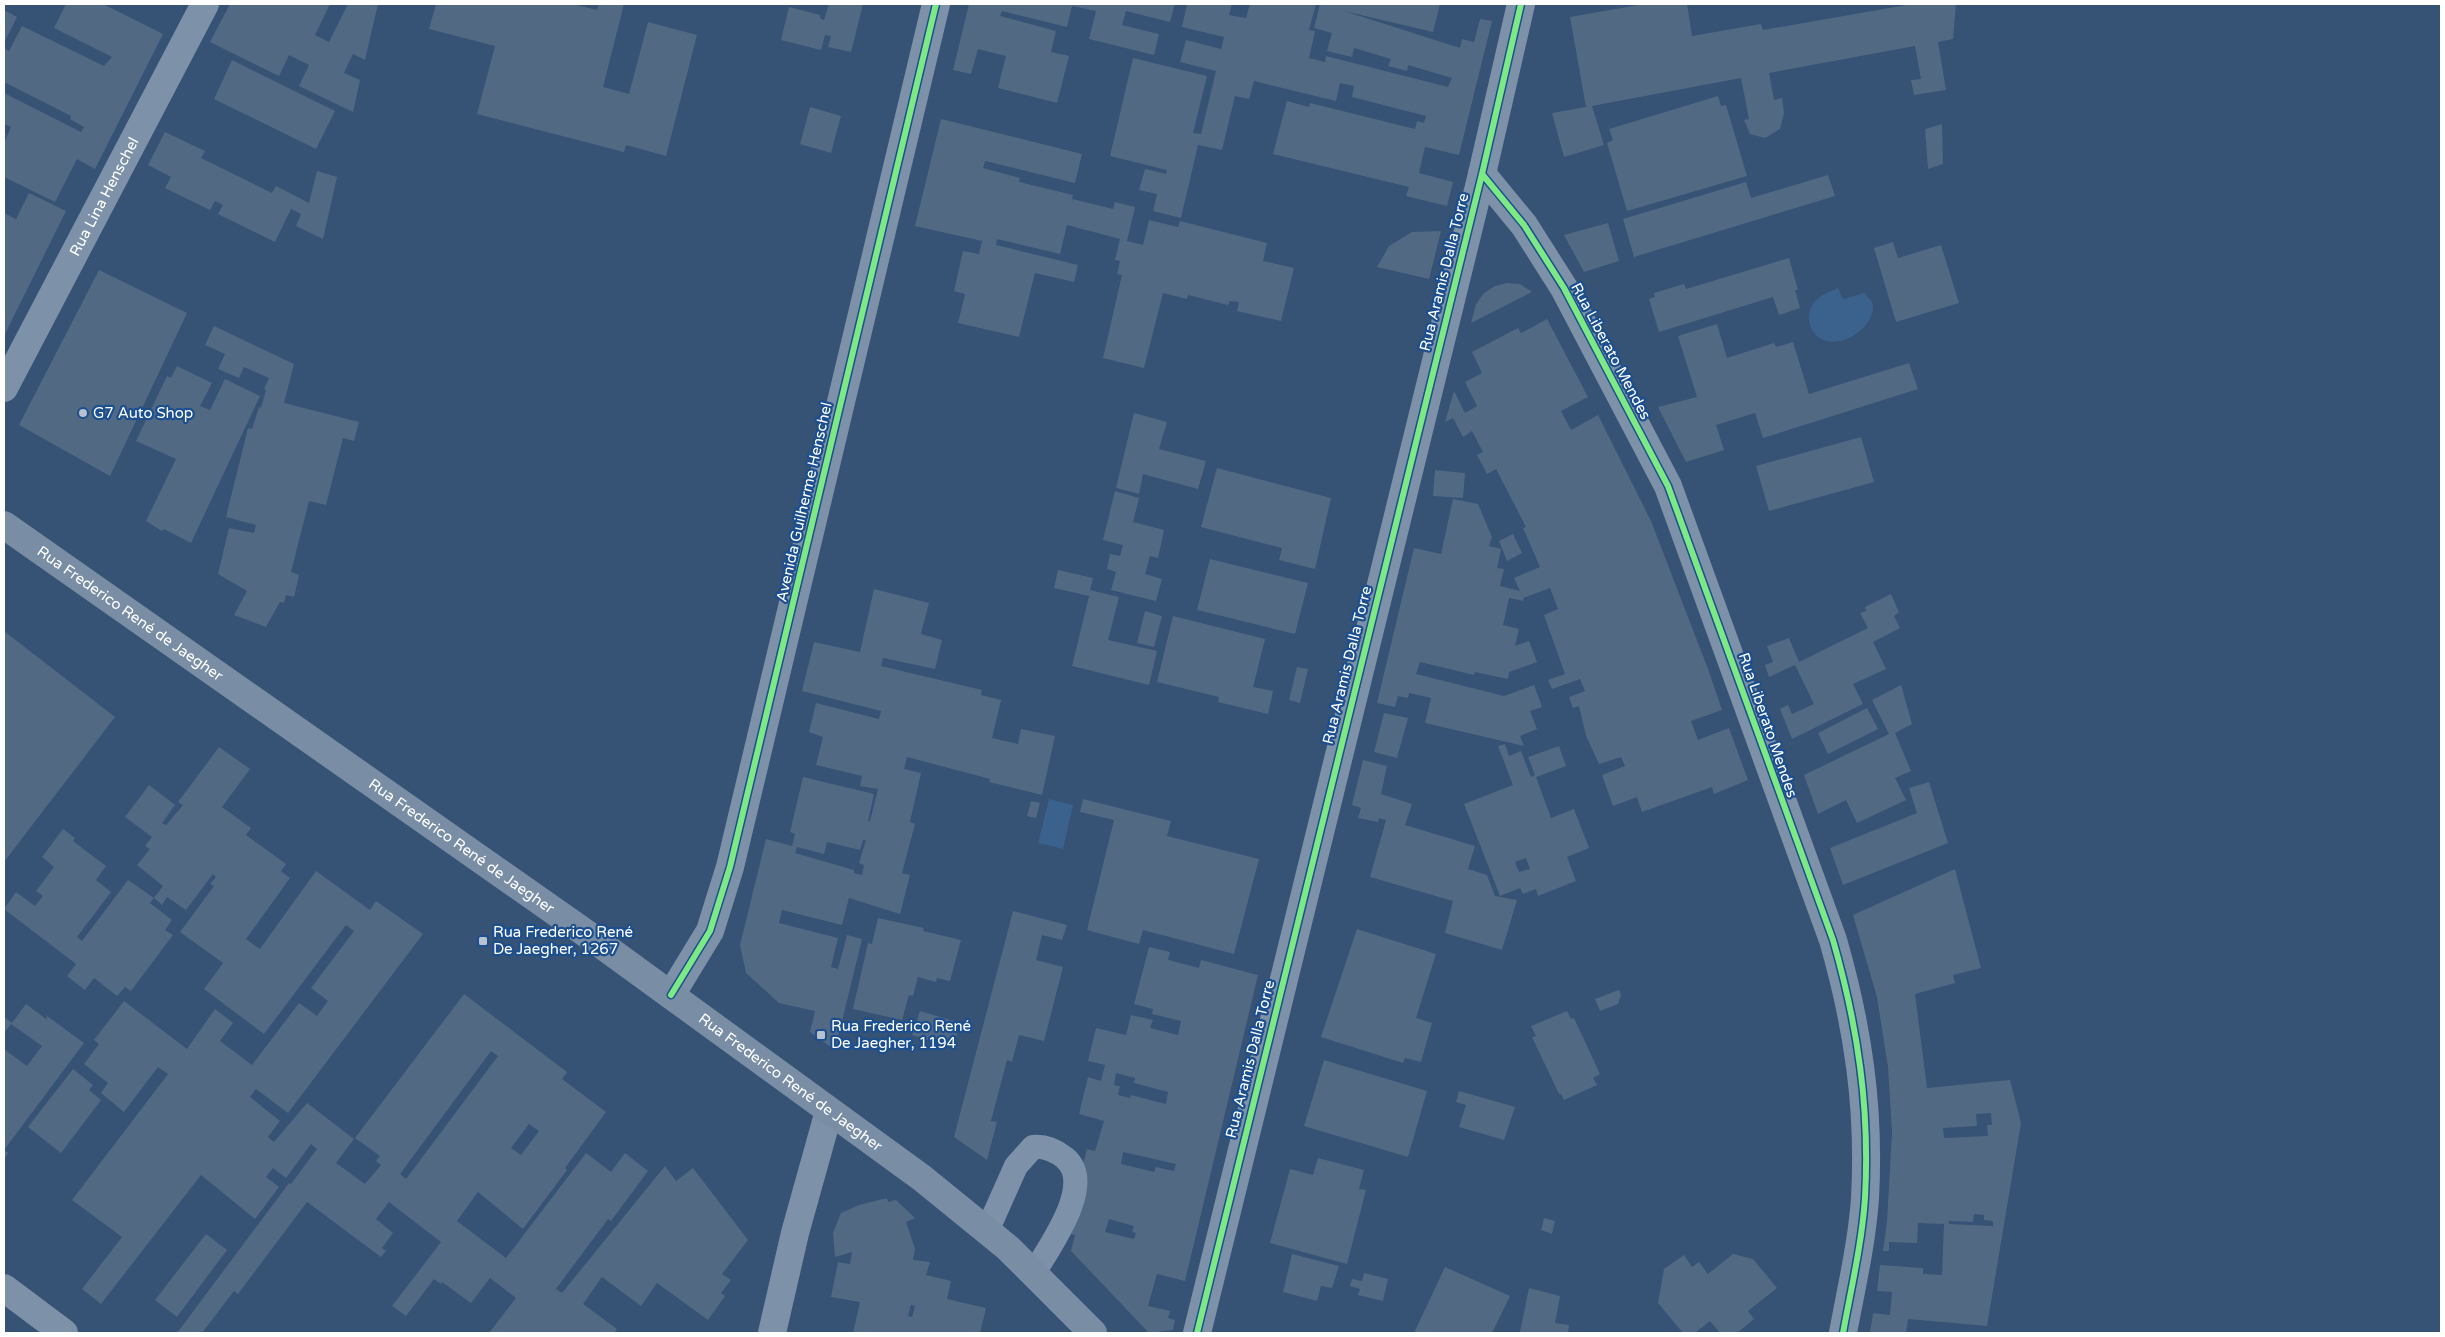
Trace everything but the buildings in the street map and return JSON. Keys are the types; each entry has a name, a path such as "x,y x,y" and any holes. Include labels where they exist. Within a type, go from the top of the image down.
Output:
{"main road":[{"name":"Rua Frederico René de Jaegher","path":"4,525 671,995 922,1178 987,1231 1034,1273 1093,1333"}],"street":[{"name":"Rua Lina Henschel","path":"4,388 205,4"},
{"name":"Avenida Guilherme Henschel","path":"671,995 710,931 730,867 936,4"},
{"name":"Rua Aramis Dalla Torre","path":"1197,1333 1482,174 1522,4"},
{"name":"Rua Liberato Mendes","path":"1482,174 1524,225 1564,288 1668,486 1833,940 1848,992 1858,1043 1866,1114 1864,1200 1843,1333"},
{"path":"772,1333 795,1233 829,1111"},
{"path":"4,1288 64,1333"}],"lane":[{"path":"987,1231 1016,1166 1033,1147 1044,1146 1071,1163 1076,1180 1068,1216 1034,1273"}],"water":[{"path":"1838,288 1843,299 1864,293 1873,305 1872,314 1861,330 1843,340 1832,342 1823,340 1814,333 1810,327 1809,317 1813,304 1816,301 1823,295"},
{"path":"1049,799 1073,805 1063,849 1038,843"}],"cycle path":[{"path":"671,995 710,931 730,867 936,4"},
{"path":"1197,1333 1482,174 1521,4"},
{"path":"1482,174 1524,225 1564,288 1668,486 1833,940 1842,972 1855,1036 1864,1100 1866,1132 1864,1215 1843,1333"}],"place":[{"name":"G7 Auto Shop","path":"83,413"},
{"name":"Rua Frederico René De Jaegher, 1267","path":"483,941"},
{"name":"Rua Frederico René De Jaegher, 1194","path":"821,1035"}]}
